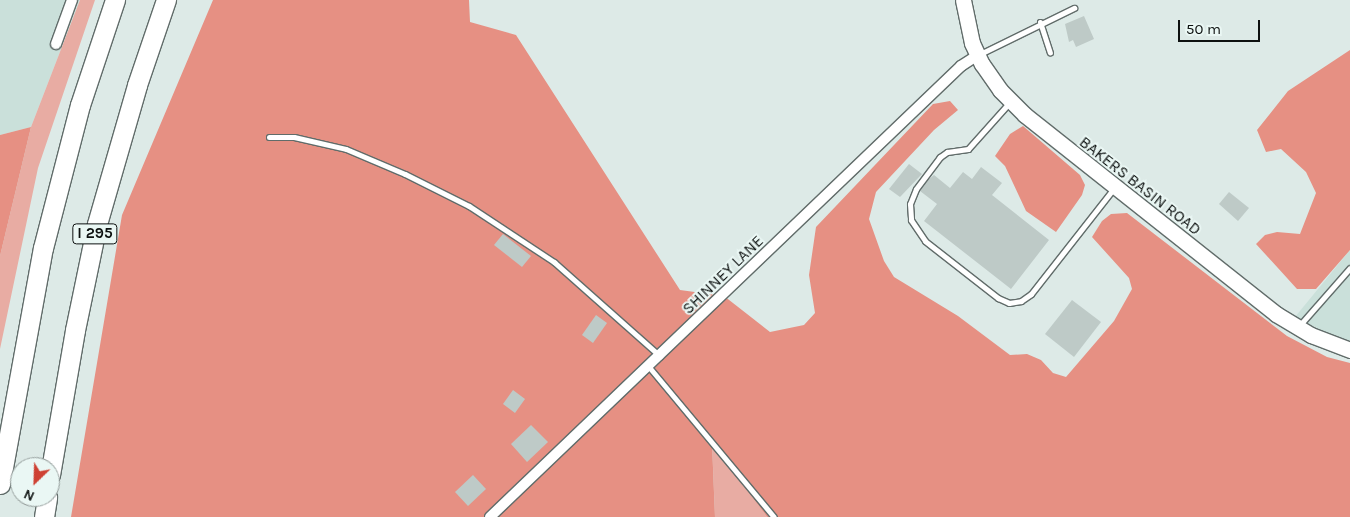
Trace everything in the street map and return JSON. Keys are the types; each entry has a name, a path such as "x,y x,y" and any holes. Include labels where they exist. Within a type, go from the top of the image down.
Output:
{"highway":[{"name":"I 295","path":"0,484 28,321 60,176 115,0"},
{"name":"I 295","path":"53,457 75,330 98,224 137,85 166,0"},
{"path":"0,471 5,448"}],"main road":[{"name":"BAKERS BASIN ROAD","path":"963,0 968,31 978,55 1010,102 1114,187 1297,328 1350,350"}],"street":[{"path":"56,44 72,0"},
{"name":"SHINNEY LANE","path":"490,517 649,367 961,66 978,55"}],"lane":[{"path":"978,55 1040,22 1074,8"},
{"path":"1040,22 1050,52"},
{"path":"1010,102 968,149 947,152 940,158 916,189 910,204 910,220 925,241 998,298 1018,303 1031,294 1114,187"},
{"path":"269,137 294,136 346,149 405,174 469,206 554,262 660,356"},
{"path":"1297,328 1350,268"},
{"path":"649,367 774,517"}],"shaded area":[{"path":"0,0 80,0 31,127 0,135"},
{"path":"80,0 95,0 38,168 0,349 0,256 31,127"},
{"path":"213,0 469,0 470,22 516,35 680,290 724,296 770,332 804,325 815,313 809,275 816,227 933,104 950,101 958,110 934,130 876,192 869,219 884,261 894,277 958,316 1010,355 1027,354 1041,360 1053,373 1066,377 1114,321 1132,289 1129,278 1092,237 1102,221 1111,214 1127,213 1287,336 1327,357 1350,363 1350,517 767,517 712,443 715,517 71,517 122,215"},
{"path":"1350,50 1350,250 1316,289 1297,289 1256,244 1265,235 1277,232 1300,234 1316,193 1306,172 1281,149 1266,152 1257,130 1288,91"},
{"path":"1023,126 1080,175 1085,185 1082,195 1056,232 1026,211 1005,166 995,156 1010,134"},
{"path":"31,127 0,256 0,135"},
{"path":"1350,250 1350,341 1337,338 1295,317"},
{"path":"712,442 767,517 715,517"}],"building":[{"path":"1084,16 1094,39 1076,47 1073,40 1069,42 1065,24"},
{"path":"909,164 922,174 900,197 889,189"},
{"path":"981,167 1002,183 992,195 1049,240 1011,289 924,221 937,204 920,191 928,180 934,175 950,188 963,172 972,179"},
{"path":"1229,192 1249,208 1238,221 1219,204"},
{"path":"503,234 531,256 522,267 494,245"},
{"path":"1072,300 1101,322 1074,357 1045,334"},
{"path":"596,315 607,323 593,343 582,335"},
{"path":"513,390 525,399 515,413 503,404"},
{"path":"531,425 548,442 527,462 511,444"},
{"path":"473,475 486,489 468,506 455,492"}]}
